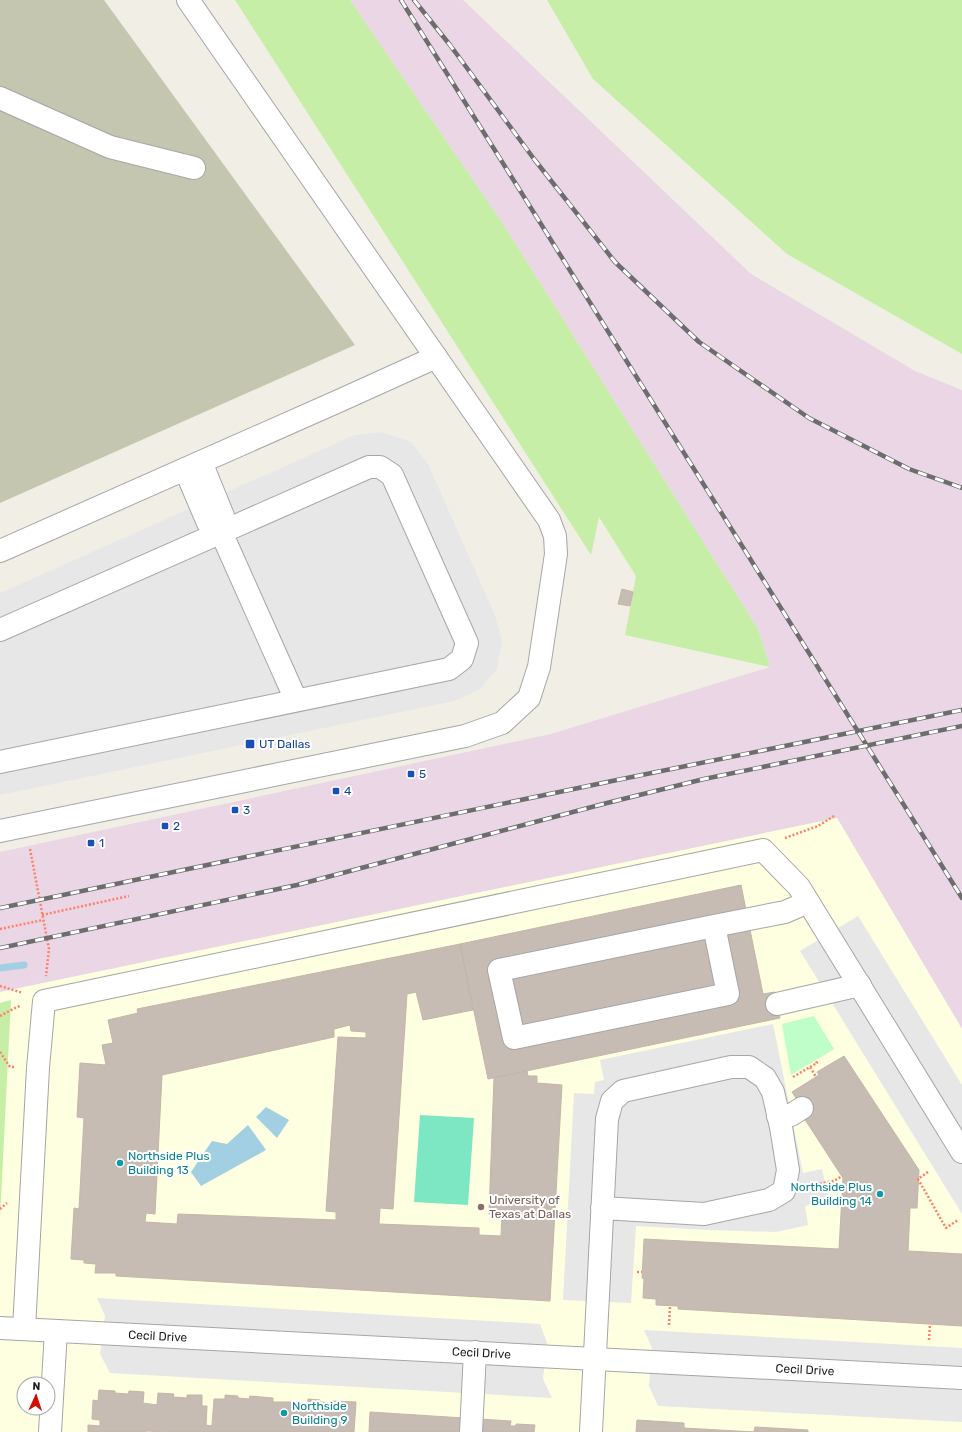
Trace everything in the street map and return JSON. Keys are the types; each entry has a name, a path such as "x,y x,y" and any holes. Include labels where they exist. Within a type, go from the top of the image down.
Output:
{"street":[{"path":"0,831 465,736 502,723 529,698 539,667 556,554 555,536 549,520 188,0"},
{"path":"0,98 110,146 194,168"},
{"path":"0,551 436,357"},
{"path":"193,465 208,523 221,532 296,700"},
{"path":"0,630 369,467 380,467 392,475 467,643 462,659 449,669 0,762"},
{"path":"24,1329 38,1068 44,1001 763,850 804,895 962,1152"},
{"path":"714,926 728,994 514,1038 499,970 714,926 785,912 804,895"},
{"path":"777,1004 860,985"},
{"path":"591,1432 594,1359 602,1208 607,1120 612,1101 623,1091 731,1067 749,1067 765,1078 773,1092 788,1170 784,1191 769,1200 704,1214 602,1208"},
{"path":"778,1116 791,1115 802,1108"},
{"name":"Cecil Drive","path":"0,1328 962,1378"},
{"path":"50,1432 56,1330"},
{"path":"471,1432 475,1352"}],"path":[{"path":"763,850 786,838 818,826 834,816"},
{"path":"30,845 49,948"},
{"path":"42,915 129,896"},
{"path":"0,929 43,920"},
{"path":"0,1052 10,1067"},
{"path":"773,1092 788,1080 817,1063 815,1060"},
{"path":"810,1067 816,1077"},
{"path":"928,1172 918,1179 946,1228 958,1220"},
{"path":"784,1191 834,1181 842,1176"},
{"path":"637,1272 642,1272"},
{"path":"669,1325 670,1306"},
{"path":"929,1340 930,1324"}],"shaded area":[{"path":"0,0 104,0 355,345 0,503"},
{"path":"350,0 463,0 751,274 915,371 962,390 962,1029 837,818 0,992 0,852 551,734 770,667 758,629 503,224"},
{"path":"381,432 411,442 428,464 494,613 502,640 497,669 480,689 454,701 0,795 0,593 355,435"},
{"name":"University of Texas at Dallas","path":"837,818 962,1029 962,1432 0,1432 0,992"},
{"path":"858,916 962,1085 962,1214 800,951"},
{"path":"773,1024 803,1173 822,1169 829,1201 805,1206 808,1225 776,1232 636,1226 631,1303 563,1300 574,1093 594,1094 595,1082 604,1080 600,1060"},
{"path":"97,1298 540,1324 547,1343 543,1379 552,1398 110,1373 100,1354 105,1316"},
{"path":"644,1330 962,1348 962,1422 658,1406 649,1386 652,1348"}],"green space":[{"path":"235,0 350,0 503,224 758,629 770,667 625,635 636,576 599,517 591,555"},
{"path":"547,0 962,0 962,354 787,254 593,79"},
{"path":"11,1000 0,1218 0,1003"},
{"path":"814,1016 834,1049 791,1075 782,1024"},
{"path":"420,1115 474,1118 468,1205 414,1202"}],"water":[{"path":"266,1107 289,1120 277,1138 256,1117"},
{"path":"248,1125 266,1150 201,1186 191,1172 212,1141 227,1144"}],"building":[{"path":"622,589 633,592 630,606 618,604"},
{"path":"741,885 763,994 775,992 780,1018 488,1079 460,944"},
{"name":"Northside Plus Building 13","path":"460,944 473,1010 423,1020 416,992 407,994 393,1209 380,1208 379,1224 479,1228 479,1235 501,1236 502,1215 489,1214 494,1078 527,1071 528,1076 537,1076 537,1083 562,1085 550,1301 116,1276 116,1273 95,1273 96,1264 84,1263 84,1260 71,1259 74,1208 79,1209 84,1118 77,1117 80,1063 106,1065 102,1045 113,1043 108,1020 138,1013 137,1009","holes":["350,1025 351,1031 366,1032 366,1038 338,1037 326,1211 336,1212 336,1220 178,1214 177,1224 145,1222 146,1213 155,1214 162,1075 334,1037 334,1029"]},
{"name":"Northside Plus Building 14","path":"844,1056 919,1170 917,1208 910,1208 908,1251 962,1254 962,1326 678,1309 678,1306 656,1305 656,1299 643,1298 644,1279 642,1278 644,1239 839,1249 843,1178 802,1115 806,1113 792,1092 819,1075 817,1072"},
{"name":"Northside Building 9","path":"99,1390 128,1394 129,1391 144,1392 143,1403 157,1405 158,1393 174,1394 173,1397 187,1398 187,1395 202,1395 202,1406 207,1406 206,1425 211,1426 214,1399 225,1399 225,1395 249,1399 250,1396 273,1398 273,1402 299,1402 298,1403 308,1404 308,1399 333,1403 333,1401 356,1402 354,1432 88,1432 88,1425 100,1426 100,1420 92,1419 93,1400 98,1401"},
{"path":"370,1412 511,1421 510,1426 516,1426 516,1424 535,1425 534,1432 369,1432"},
{"path":"637,1420 684,1423 684,1428 754,1432 636,1432"},
{"path":"755,1427 808,1430 808,1432 754,1432"}],"waterway":[{"path":"0,968 24,965"}],"railway":[{"path":"401,0 962,898"},
{"path":"414,0 450,45 534,159 615,262 699,342 809,418 909,469 962,488"},
{"path":"0,908 962,710"},
{"path":"0,948 297,885 607,803 704,779 962,726"}],"place":[{"name":"UT Dallas","path":"250,744"},
{"name":"5","path":"411,774"},
{"name":"4","path":"336,791"},
{"name":"3","path":"235,810"},
{"name":"2","path":"165,826"},
{"name":"1","path":"91,843"},
{"name":"Northside Plus Building 13","path":"120,1163"},
{"name":"Northside Plus Building 14","path":"880,1194"},
{"name":"University of Texas at Dallas","path":"481,1207"},
{"name":"Northside Building 9","path":"284,1413"}]}
